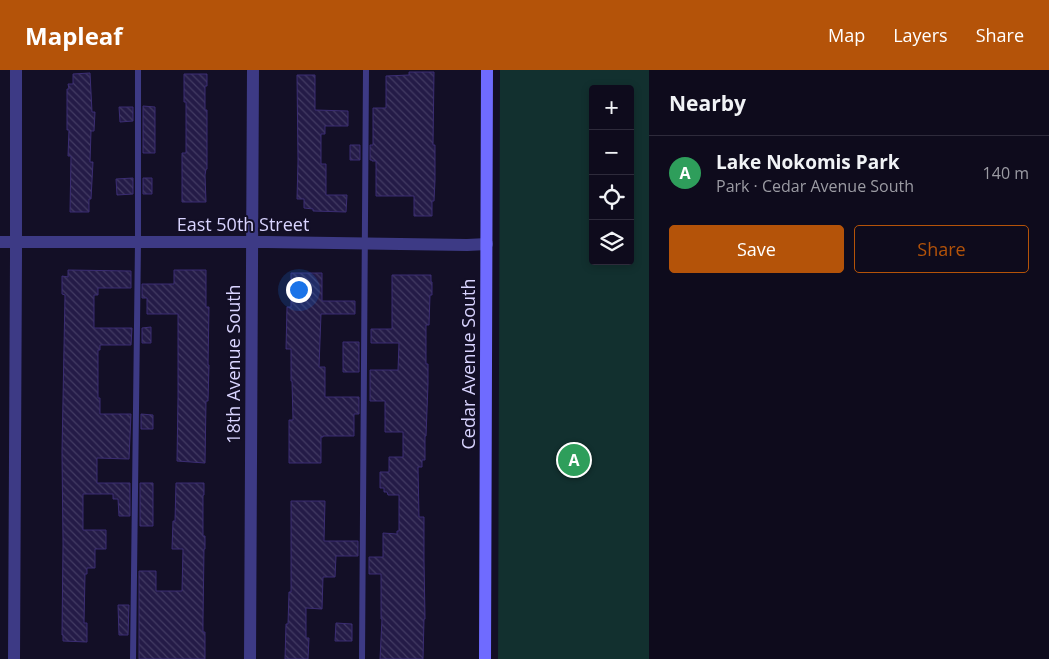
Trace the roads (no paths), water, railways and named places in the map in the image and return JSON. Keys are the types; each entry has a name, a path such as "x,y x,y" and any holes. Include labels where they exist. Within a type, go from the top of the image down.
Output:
{"main road":[{"name":"Cedar Avenue South","path":"485,659 487,70"}],"street":[{"path":"14,659 16,70"},
{"name":"18th Avenue South","path":"250,659 253,70"},
{"name":"East 50th Street","path":"0,242 487,244"}],"lane":[{"path":"134,659 138,70"},
{"path":"362,659 366,70"}],"place":[{"name":"Lake Nokomis Park","path":"574,460"}]}
